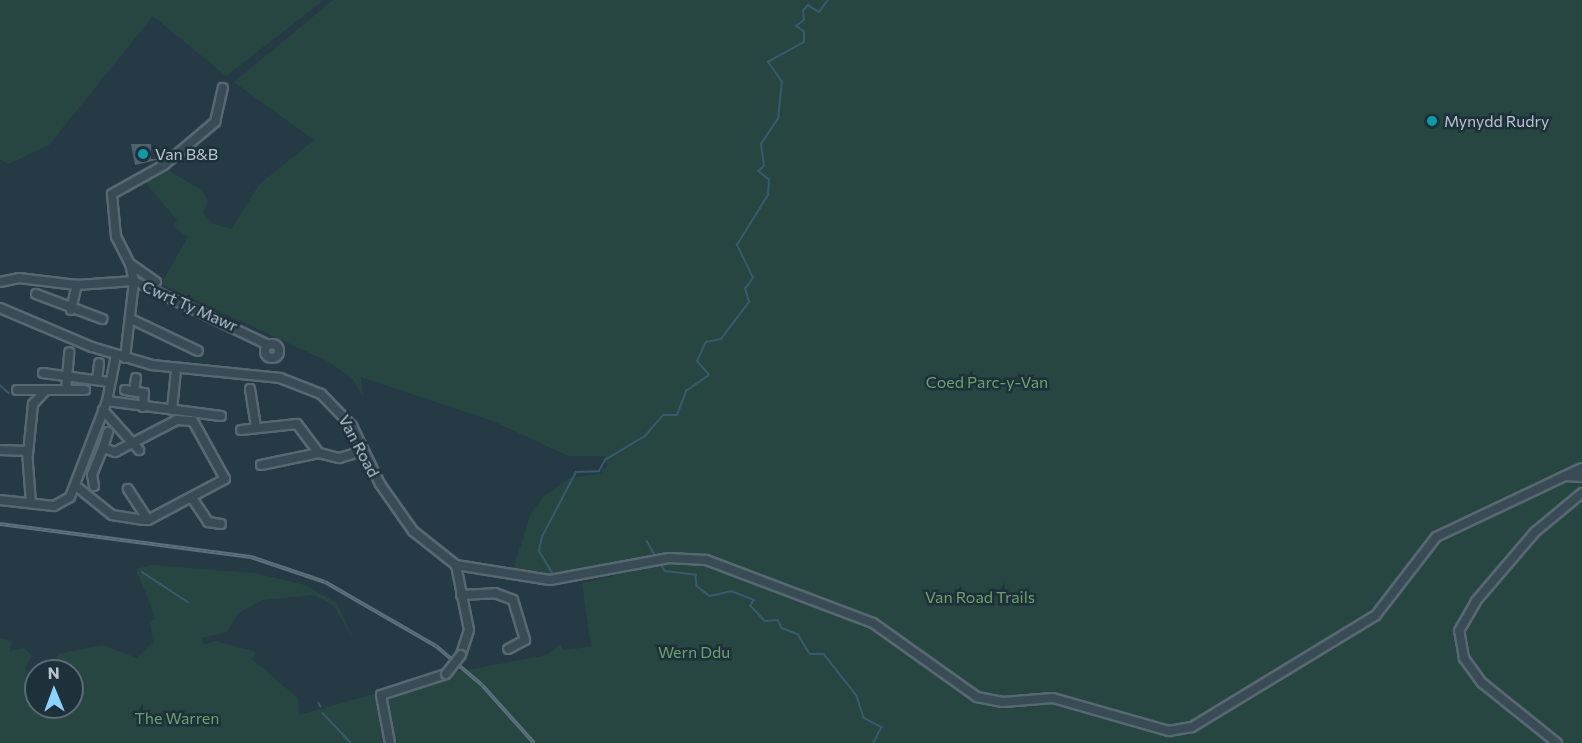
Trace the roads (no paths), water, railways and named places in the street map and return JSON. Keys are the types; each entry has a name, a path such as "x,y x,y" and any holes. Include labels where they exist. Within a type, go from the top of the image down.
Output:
{"street":[{"path":"125,358 134,281 130,264 116,237 112,194 164,165 215,122 223,88"},
{"path":"130,264 156,282"},
{"name":"Cwrt Ty Mawr","path":"0,282 19,278 77,285 134,281 268,345"},
{"path":"71,310 77,285"},
{"path":"36,294 71,310 102,319"},
{"name":"Van Road","path":"1,312 125,358 176,370 301,383 335,404 413,531 456,565 533,580 682,557 722,564 873,622 977,697 1003,702 1053,698 1177,730 1192,727 1376,615 1436,537 1582,468"},
{"path":"131,319 198,351"},
{"path":"66,390 69,352"},
{"path":"0,500 54,507 76,486 106,401 116,355"},
{"path":"97,380 99,363"},
{"path":"172,410 176,370"},
{"path":"43,373 109,382"},
{"path":"135,392 136,378"},
{"path":"250,388 256,427"},
{"path":"17,390 85,390"},
{"path":"31,503 28,454 33,404 46,390"},
{"path":"125,390 144,393 143,407"},
{"path":"106,401 221,416"},
{"path":"103,410 137,446"},
{"path":"76,486 112,515 144,520 192,498 225,479 192,421 171,422 137,446 115,452 103,448"},
{"path":"241,430 297,424 319,453"},
{"path":"94,486 92,475 108,432"},
{"path":"0,450 28,454"},
{"path":"261,465 319,453 339,458 363,451"},
{"path":"1563,476 1582,477"},
{"path":"128,489 144,520"},
{"path":"1557,743 1482,683 1464,658 1459,631 1476,601 1535,532 1582,493"},
{"path":"192,498 208,522 221,524"},
{"path":"390,743 381,695 446,674 461,655 469,630 456,565"},
{"path":"461,595 495,593 513,600 525,640 508,650"}],"waterway":[{"path":"552,573 539,551 542,537 576,472 599,471 605,460 645,436 663,415 677,415 686,391 709,375 697,361 706,342 721,339 749,302 745,289 753,278 737,245 768,195 769,180 758,171 764,166 761,144 778,119 782,82 768,62 804,42 804,32 796,26 804,20 803,11 808,5 819,12 828,0"},
{"path":"0,385 9,393"},
{"path":"647,541 657,558"},
{"path":"660,562 665,571 696,575 697,586 710,596 731,591 754,600 751,606 765,621 778,620 782,628 798,634 810,654 824,654 857,696 864,718 882,727 874,743"},
{"path":"142,572 188,602"},
{"path":"319,703 321,707"},
{"path":"323,713 351,743"}],"railway":[{"path":"0,524 251,557 325,582 436,646 482,685 534,743"}],"place":[{"name":"Mynydd Rudry","path":"1432,121"},
{"name":"Van B&B","path":"143,154"}],"park label":[{"name":"Coed Parc-y-Van","path":"987,382"},
{"name":"Van Road Trails","path":"980,597"},
{"name":"Wern Ddu","path":"694,652"},
{"name":"The Warren","path":"177,718"}]}
